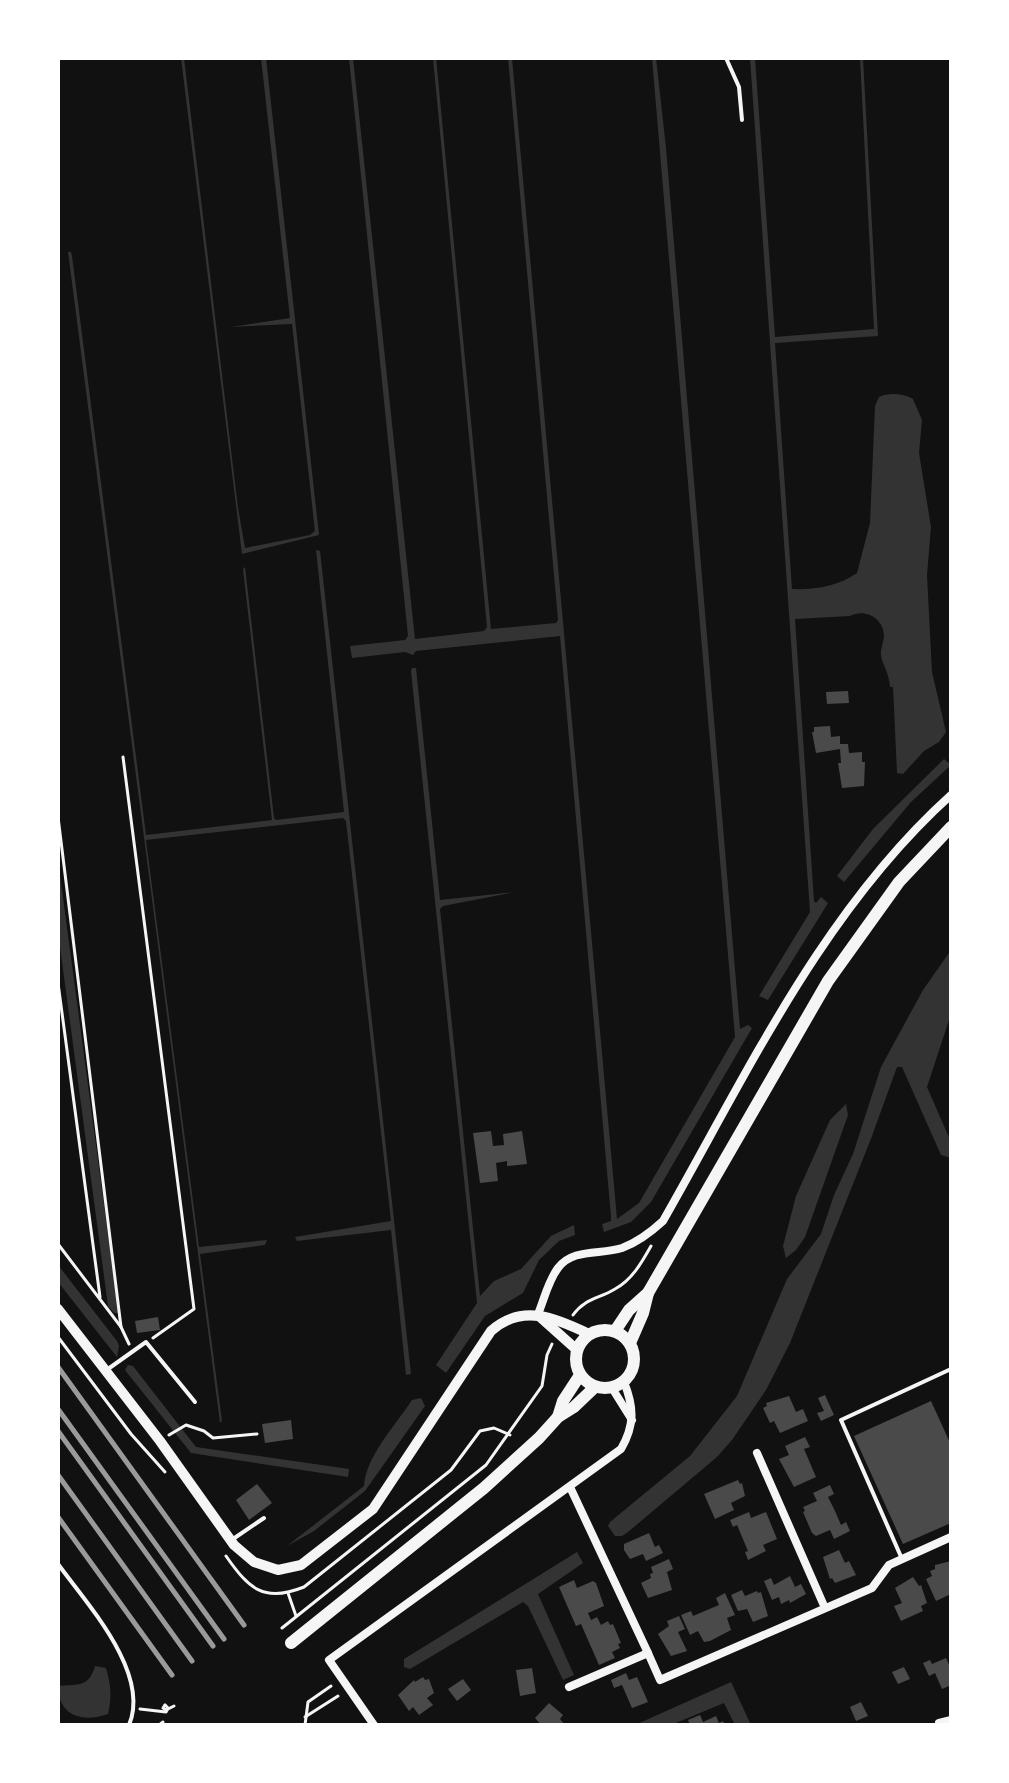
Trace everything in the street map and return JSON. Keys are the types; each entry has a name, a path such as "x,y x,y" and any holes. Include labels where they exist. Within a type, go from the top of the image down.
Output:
{"main road":[{"path":"630,1343 648,1293 828,981 899,882 951,827"},
{"path":"615,1331 629,1310 648,1293"},
{"path":"291,1643 433,1531 595,1387 618,1385 633,1368 635,1359 630,1343 615,1331 597,1330 589,1334 577,1350 575,1358 580,1375 595,1387"},
{"path":"558,1417 563,1401 580,1375"}],"street":[{"path":"538,1314 553,1276 564,1262 573,1256 617,1250 632,1244 663,1221 778,1020 843,918 887,862 951,795"},
{"path":"58,1309 231,1541 244,1556 267,1568 301,1565 373,1509 491,1331 503,1321 538,1314 589,1334"},
{"path":"538,1314 577,1350"},
{"path":"374,1725 329,1660 621,1449 631,1433 633,1420 618,1385"},
{"path":"757,1453 825,1608"},
{"path":"570,1487 660,1680 872,1588 889,1565 951,1537"},
{"path":"569,1687 648,1653"},
{"path":"939,1723 951,1720"}],"lane":[{"path":"726,58 739,87 742,120"},
{"path":"106,1370 146,1342 195,1402"},
{"path":"902,1559 841,1420 951,1369"},
{"path":"231,1541 264,1518"},
{"path":"58,1564 116,1647 133,1687 134,1708 129,1725"}],"path":[{"path":"123,757 194,1309 146,1342"},
{"path":"58,817 121,1327"},
{"path":"58,983 100,1297"},
{"path":"58,1244 100,1297 133,1351"},
{"path":"58,1337 131,1434 167,1474"},
{"path":"170,1434 182,1426 204,1431 213,1438 257,1434"},
{"path":"221,1548 243,1581 253,1588 276,1595 304,1587 451,1470 480,1431 494,1428 510,1435 486,1465 282,1628"},
{"path":"288,1593 292,1611"},
{"path":"304,1721 308,1702 331,1687"},
{"path":"304,1721 332,1699"},
{"path":"134,1708 166,1712 168,1710 168,1708 163,1706 166,1710 169,1709 174,1706"}],"shaded area":[{"path":"181,58 184,58 245,548 310,535 315,531 292,324 231,327 290,318 261,58 266,58 319,535 242,554"},
{"path":"349,58 353,58 415,639 484,631 487,627 433,58 436,58 491,629 556,623 558,620 508,58 512,58 617,1219 639,1203 735,1037 652,58 656,58 740,1029 748,1025 752,1028 651,1202 631,1222 604,1232 602,1224 611,1221 611,1217 560,636 416,651 413,655 405,652 352,658 350,646 405,640 408,636"},
{"path":"750,58 755,58 775,337 874,329 860,58 863,58 878,336 775,343 792,589 826,586 857,573 870,523 875,406 879,397 887,394 913,399 922,420 919,453 931,527 927,575 932,672 946,732 903,774 897,773 893,687 890,687 882,659 884,635 877,619 862,613 795,619 814,901 816,903 821,897 828,903 768,1000 759,996 810,912"},
{"path":"68,252 72,256 146,835 272,820 245,567 274,818 344,812 316,550 320,551 411,1374 406,1375 391,1230 297,1241 295,1237 391,1221 346,821 343,818 146,840 199,1247 267,1240 265,1245 200,1254 220,1423"},
{"path":"416,668 440,900 515,892 440,909 480,1296 494,1281 521,1269 551,1236 574,1225 575,1235 559,1241 539,1260 523,1293 485,1316 446,1373 436,1365 477,1303 411,671"},
{"path":"944,759 951,765 911,802 844,882 837,876 873,829"},
{"path":"58,860 118,1313 108,1306 58,932"},
{"path":"951,950 951,1014 927,1087 951,1142 951,1158 941,1155 902,1067 897,1067 790,1343 766,1390 717,1457 628,1532 615,1536 608,1526 610,1522 690,1456 737,1396 787,1279 821,1234 834,1195 853,1154 881,1067 923,990"},
{"path":"846,1104 848,1115 805,1237 786,1258 783,1246 796,1196 830,1120"},
{"path":"58,1265 117,1341 117,1357 58,1282"},
{"path":"128,1365 133,1366 196,1447 349,1469 348,1477 191,1453 125,1370"},
{"path":"421,1398 425,1406 365,1491 314,1531 287,1546 364,1486 370,1464 382,1442 412,1400"},
{"path":"577,1552 583,1563 538,1594 574,1675 563,1680 528,1606 523,1602 410,1669 404,1667 404,1659"},
{"path":"95,1666 106,1668 108,1674 108,1714 90,1718 74,1715 62,1704 58,1686 86,1681"},
{"path":"731,1682 751,1725 735,1725 724,1703 671,1725 635,1725"}],"building":[{"path":"848,691 849,703 827,704 826,692"},
{"path":"830,726 831,737 840,736 840,744 848,744 849,753 862,752 862,762 865,762 864,786 842,788 838,763 841,763 840,749 816,753 814,727"},
{"path":"491,1131 493,1146 504,1145 503,1134 522,1131 527,1164 507,1166 507,1161 496,1163 498,1181 480,1183 473,1133"},
{"path":"158,1317 160,1330 137,1333 135,1321"},
{"path":"825,1395 834,1415 821,1421 817,1413 824,1411 818,1398"},
{"path":"789,1396 796,1412 803,1409 808,1421 780,1433 774,1421 770,1423 763,1408 767,1406 766,1403"},
{"path":"931,1401 951,1445 951,1523 903,1544 854,1436"},
{"path":"291,1420 293,1439 265,1443 262,1424"},
{"path":"805,1437 810,1447 804,1449 816,1477 794,1487 779,1459 789,1455 785,1446"},
{"path":"738,1480 742,1483 745,1496 731,1503 734,1510 715,1519 704,1494"},
{"path":"257,1484 272,1503 249,1520 236,1500"},
{"path":"830,1485 834,1494 828,1497 841,1525 846,1522 850,1531 834,1539 830,1530 816,1536 812,1533 803,1512 803,1507 817,1501 813,1493"},
{"path":"749,1512 751,1518 766,1512 777,1539 763,1545 766,1551 748,1560 745,1552 748,1551 737,1525 733,1527 730,1520"},
{"path":"649,1533 655,1547 659,1545 663,1553 646,1561 643,1554 630,1559 624,1544"},
{"path":"839,1550 856,1575 835,1583 830,1579 823,1557"},
{"path":"669,1559 673,1569 667,1572 672,1590 648,1598 641,1583 651,1578 651,1567"},
{"path":"951,1561 951,1594 936,1601 926,1579 932,1576 930,1571 935,1569 935,1565"},
{"path":"790,1576 795,1587 801,1584 806,1594 790,1603 789,1600 781,1604 779,1597 772,1600 764,1581 771,1578 774,1585"},
{"path":"913,1577 921,1585 927,1603 921,1606 923,1611 901,1621 894,1606 902,1603 895,1588"},
{"path":"574,1580 577,1588 593,1581 596,1583 604,1606 588,1613 591,1620 597,1617 601,1625 608,1621 610,1625 613,1624 621,1643 618,1644 620,1648 612,1652 615,1658 599,1665 581,1624 576,1626 559,1587"},
{"path":"742,1590 745,1596 761,1592 768,1616 753,1622 747,1609 738,1611 731,1595"},
{"path":"725,1593 735,1615 727,1618 731,1630 704,1642 698,1631 690,1635 681,1615 691,1611 693,1616 719,1605 716,1598"},
{"path":"679,1616 685,1629 678,1632 687,1651 671,1656 658,1634 669,1626 667,1621"},
{"path":"946,1658 951,1669 951,1691 949,1686 942,1689 935,1673 929,1676 923,1663 930,1660 932,1664"},
{"path":"904,1667 910,1679 898,1684 892,1672"},
{"path":"532,1668 536,1693 520,1696 516,1670"},
{"path":"626,1673 629,1680 637,1677 648,1702 632,1708 622,1685 614,1688 611,1680"},
{"path":"429,1679 434,1693 427,1698 433,1705 419,1715 413,1707 409,1711 398,1695 414,1680"},
{"path":"463,1679 471,1690 457,1701 448,1689"},
{"path":"861,1702 868,1716 856,1721 850,1707"},
{"path":"549,1703 563,1715 560,1719 565,1725 541,1725 535,1718"},
{"path":"700,1715 703,1722 716,1716 719,1723 723,1721 725,1725 690,1725 688,1720"}],"railway":[{"path":"58,1367 244,1625"},
{"path":"58,1409 224,1639"},
{"path":"58,1431 213,1646"},
{"path":"58,1475 192,1661"},
{"path":"58,1517 172,1675"}]}
